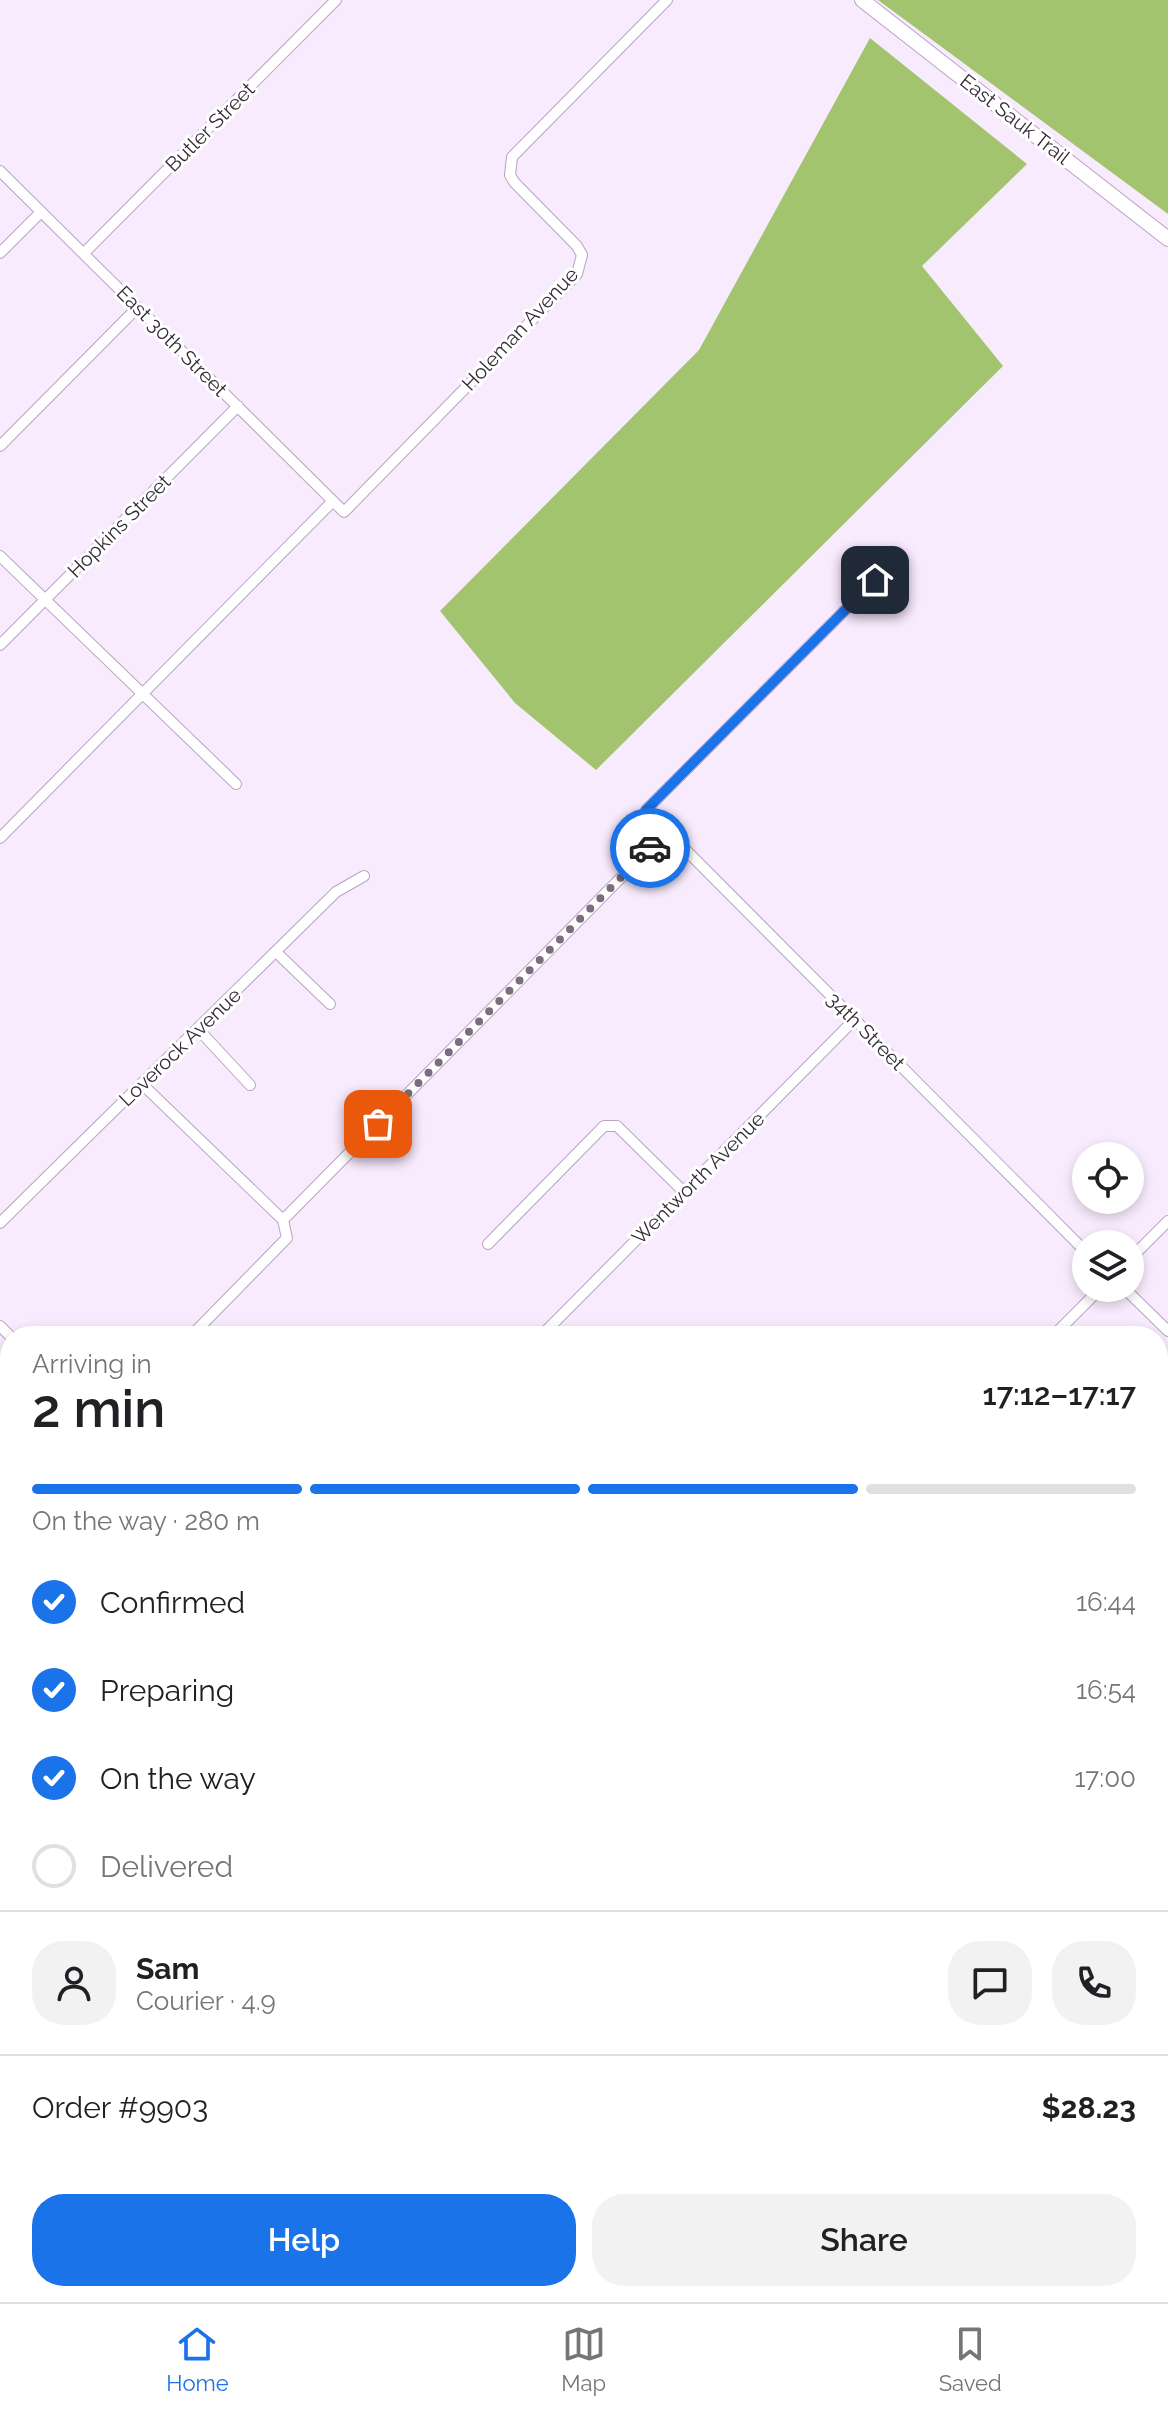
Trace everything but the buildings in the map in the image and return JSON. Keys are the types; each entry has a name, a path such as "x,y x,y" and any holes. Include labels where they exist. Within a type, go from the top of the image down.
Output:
{"main road":[{"name":"East Sauk Trail","path":"862,0 1168,239"}],"street":[{"name":"Butler Street","path":"84,253 336,0"},
{"name":"Holeman Avenue","path":"344,512 577,274 582,255 577,246 514,182 510,175 512,157 667,0"},
{"name":"East 30th Street","path":"0,171 344,512"},
{"path":"0,253 41,212"},
{"path":"0,446 138,307"},
{"name":"Hopkins Street","path":"0,645 238,406"},
{"path":"0,838 333,501"},
{"path":"0,556 236,784"},
{"name":"34th Street","path":"896,559 646,810 1072,1238"},
{"path":"283,1220 667,831"},
{"name":"Loverock Avenue","path":"0,1223 336,892 364,876"},
{"path":"277,953 330,1004"},
{"name":"Wentworth Avenue","path":"551,1326 854,1020"},
{"path":"199,1030 250,1085"},
{"path":"142,1084 283,1220 287,1238 201,1326"},
{"path":"488,1244 604,1126 617,1126 684,1192"},
{"path":"1144,1245 1168,1221"},
{"path":"1063,1326 1087,1302"},
{"path":"1138,1302 1163,1326"}],"green space":[{"path":"878,0 1168,0 1168,214"},
{"path":"870,38 1027,164 922,266 1003,366 596,770 515,703 440,611 699,350"}],"way so far":[{"path":"378,1124 650,848"}],"route":[{"path":"650,848 667,831 646,810 875,580"}]}
